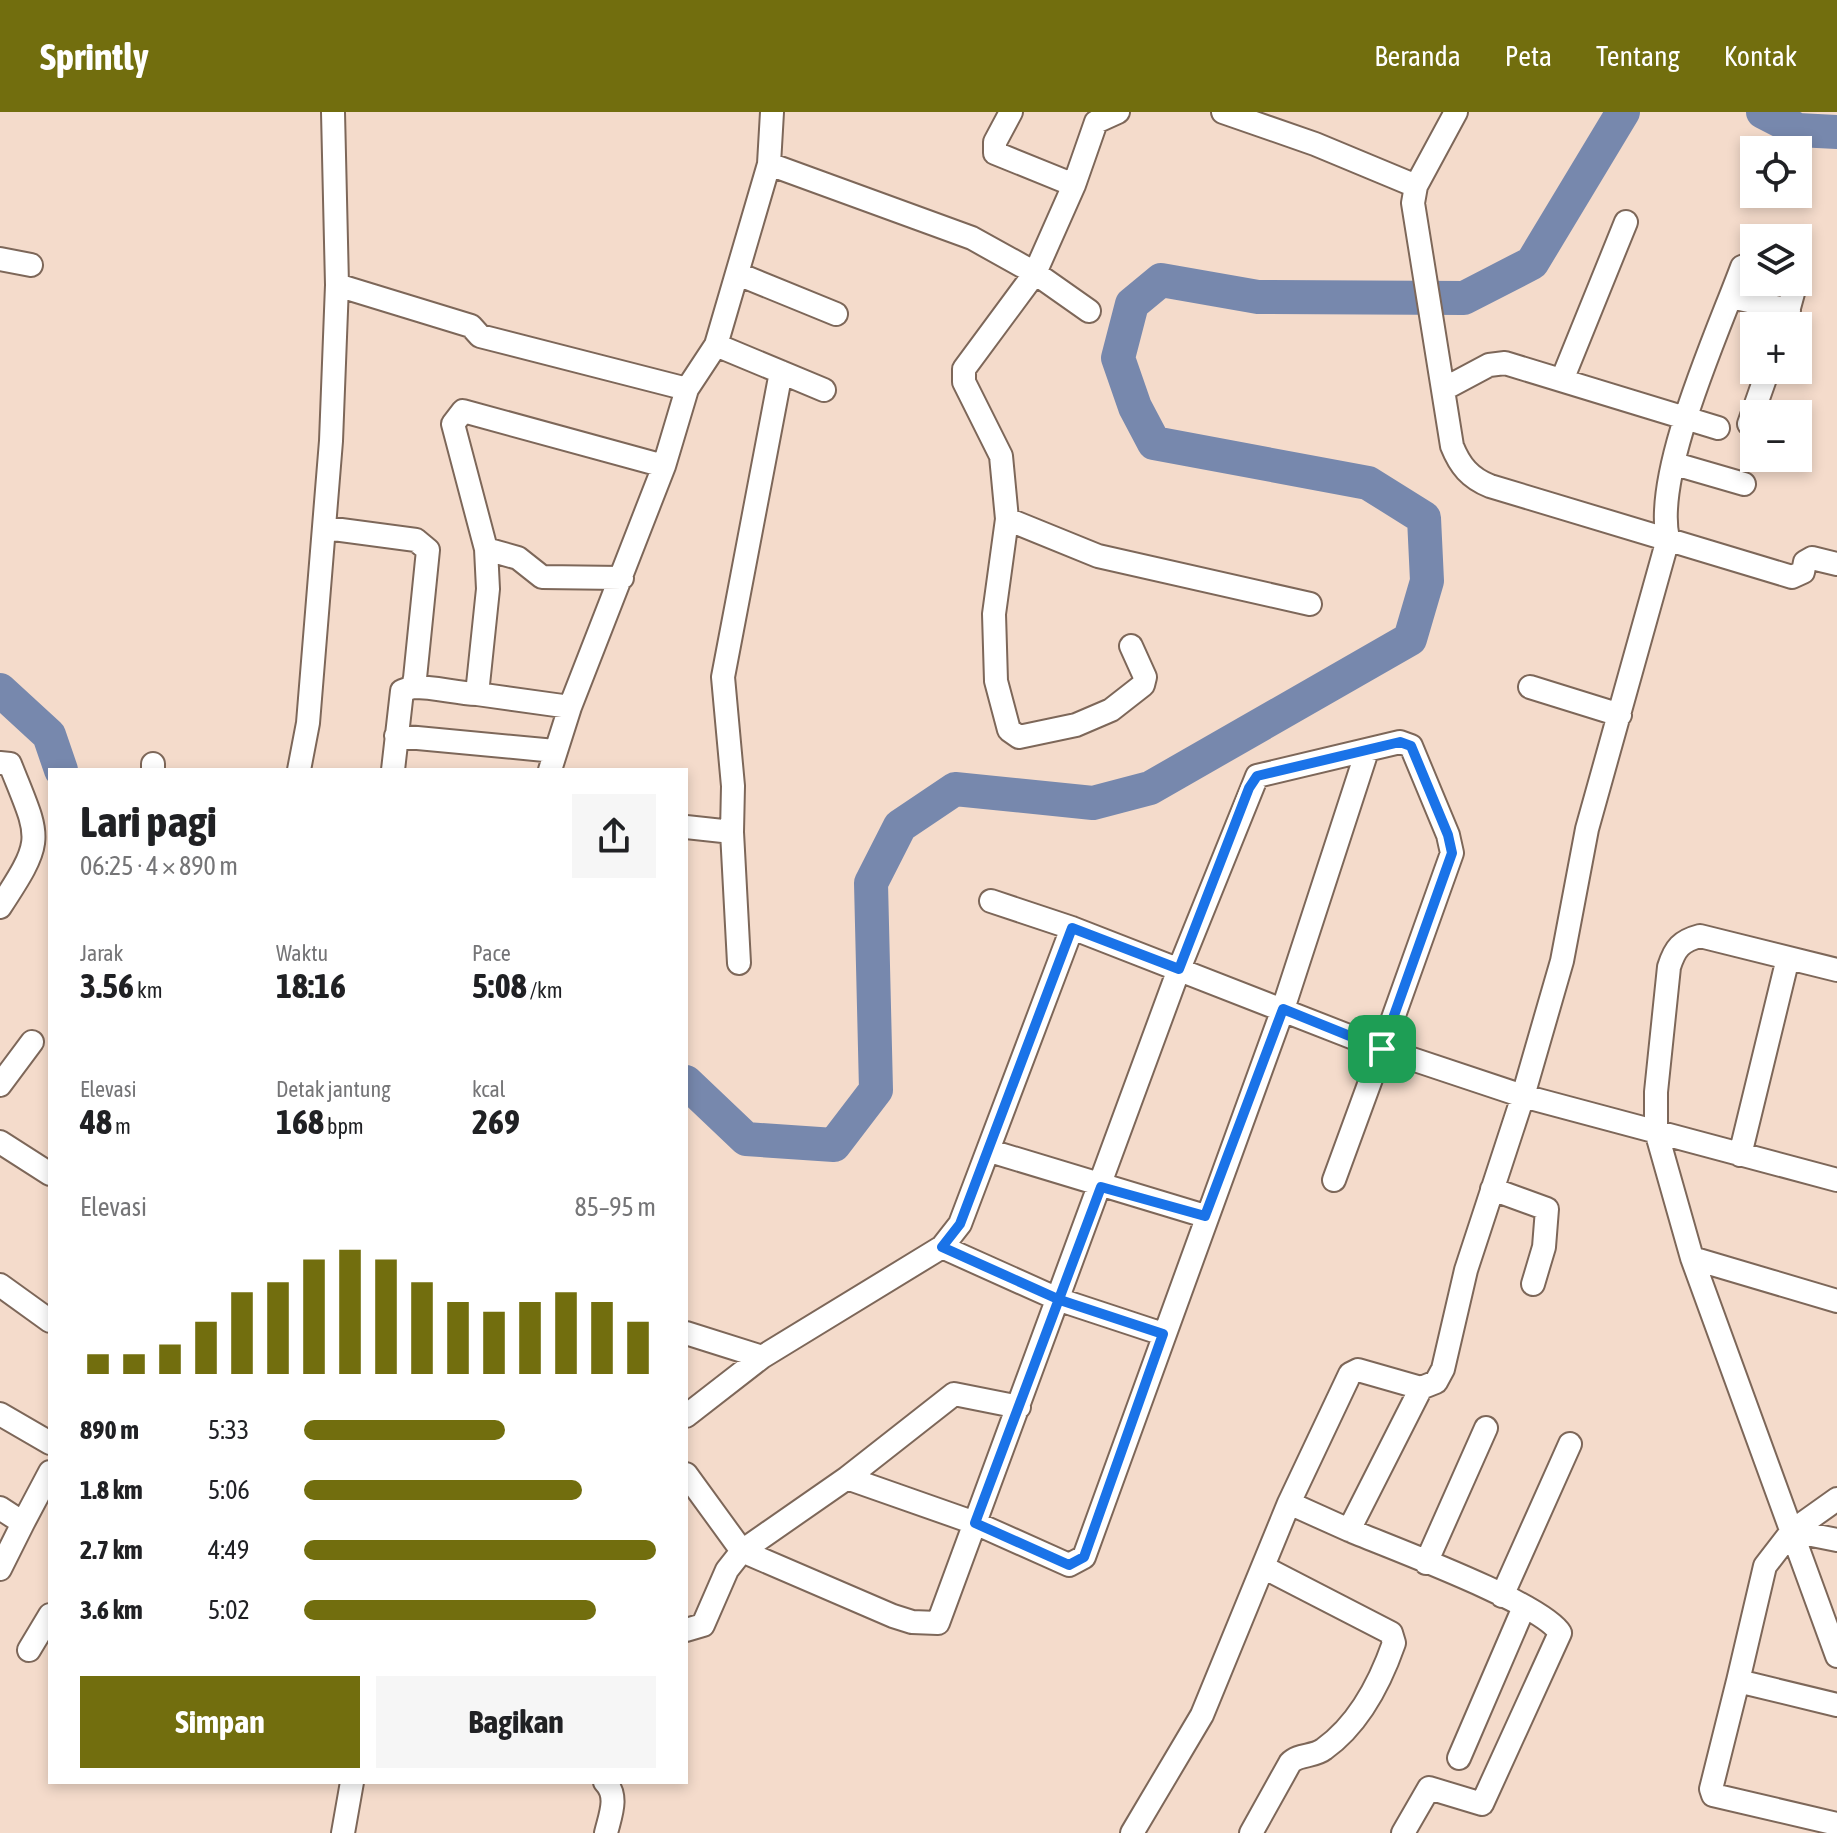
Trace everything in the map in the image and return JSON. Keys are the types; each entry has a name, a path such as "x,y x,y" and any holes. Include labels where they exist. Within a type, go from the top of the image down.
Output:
{"street":[{"path":"299,768 308,723 326,528 337,285 333,112"},
{"path":"396,736 552,761 664,466 687,389 716,345 769,164 772,112"},
{"path":"1011,112 995,142 995,153 1074,185"},
{"path":"1118,112 1096,122 1074,185 1035,273 964,369 964,382 1001,456 1007,519 994,614 996,681 1009,730 1019,737 1076,725 1111,710 1143,685 1145,677 1131,646"},
{"path":"1223,112 1315,144 1416,186"},
{"path":"1456,112 1416,186 1414,225 1452,446 1458,462 1476,481 1792,577 1803,572 1805,562 1812,558 1837,564"},
{"path":"769,164 972,238 1035,273 1089,311"},
{"path":"1562,380 1626,222"},
{"path":"0,259 31,265"},
{"path":"1132,1833 1202,1715 1265,1568 1289,1503 1350,1374 1358,1370 1421,1388 1436,1382 1443,1369 1466,1270 1523,1096 1562,961 1587,829 1668,539 1664,521 1665,500 1686,419 1740,272"},
{"path":"738,274 836,314"},
{"path":"337,285 471,326 480,336 687,389"},
{"path":"1731,297 1771,312"},
{"path":"716,345 824,390"},
{"path":"1443,382 1489,365 1505,363 1718,428"},
{"path":"739,963 732,888 733,786 723,677 781,372"},
{"path":"477,694 488,589 486,549 453,424 463,411 664,466"},
{"path":"1675,464 1744,484"},
{"path":"1007,519 1098,556 1310,604"},
{"path":"326,528 416,540 428,550 413,687"},
{"path":"486,549 518,558 542,577 622,578"},
{"path":"393,768 402,691 413,687 446,687 457,693 570,707"},
{"path":"1530,687 1620,715"},
{"path":"688,1477 742,1551 893,1616 938,1623 1060,1300 1179,969 1252,782 1257,776 1297,765 1400,742 1411,746 1439,810 1452,853 1334,1180"},
{"path":"847,1478 975,1523 1069,1565 1084,1557 1205,1216 1283,1009 1367,751"},
{"path":"0,763 10,764 35,827 34,847 26,867 0,907"},
{"path":"688,827 732,832"},
{"path":"991,901 1072,928 1382,1049 1523,1096 1837,1180"},
{"path":"688,1414 762,1357 942,1247 960,1224 990,1151 1072,928"},
{"path":"1837,970 1700,936 1684,940 1674,953 1669,967 1656,1092 1656,1131 1692,1258 1837,1656"},
{"path":"1740,1155 1788,958"},
{"path":"0,1085 32,1042"},
{"path":"0,1142 48,1173"},
{"path":"990,1151 1205,1216"},
{"path":"1492,1189 1547,1209 1544,1247 1533,1284"},
{"path":"942,1247 1060,1300 1163,1334"},
{"path":"1692,1258 1837,1301"},
{"path":"0,1285 48,1320"},
{"path":"688,1334 762,1357"},
{"path":"1349,1530 1421,1388"},
{"path":"688,1629 703,1625 727,1570 742,1551 847,1478 954,1394 1019,1407"},
{"path":"0,1414 48,1442"},
{"path":"1426,1563 1486,1428"},
{"path":"1502,1596 1570,1444"},
{"path":"0,1569 48,1476"},
{"path":"1837,1499 1792,1531 1765,1566 1711,1789 1713,1795 1837,1824"},
{"path":"1289,1503 1502,1596 1556,1627 1560,1639 1485,1800 1479,1805 1429,1788 1403,1833"},
{"path":"0,1508 23,1523"},
{"path":"1792,1531 1837,1540"},
{"path":"1251,1833 1290,1763 1295,1758 1317,1754 1330,1745 1368,1702 1394,1643 1391,1633 1265,1568"},
{"path":"1459,1758 1524,1607"},
{"path":"29,1650 48,1618"},
{"path":"1738,1681 1837,1705"},
{"path":"343,1833 352,1784"},
{"path":"606,1833 613,1804 611,1789 607,1784"}],"waterway":[{"path":"688,1084 746,1139 834,1145 876,1090 871,883 900,826 955,789 1093,803 1150,788 1410,639 1427,581 1424,518 1368,483 1154,443 1135,407 1118,358 1132,304 1161,280 1258,297 1464,298 1532,263 1623,112"},
{"path":"1763,112 1798,130 1837,132"},
{"path":"0,690 49,735 60,768"}],"route":[{"path":"1382,1049 1283,1009 1205,1216 1101,1187 1060,1300 975,1523 1069,1565 1084,1557 1163,1334 1060,1300 942,1247 960,1224 990,1151 1072,928 1179,969 1249,788 1257,776 1400,742 1411,746 1419,759 1452,853 1382,1049"}]}
